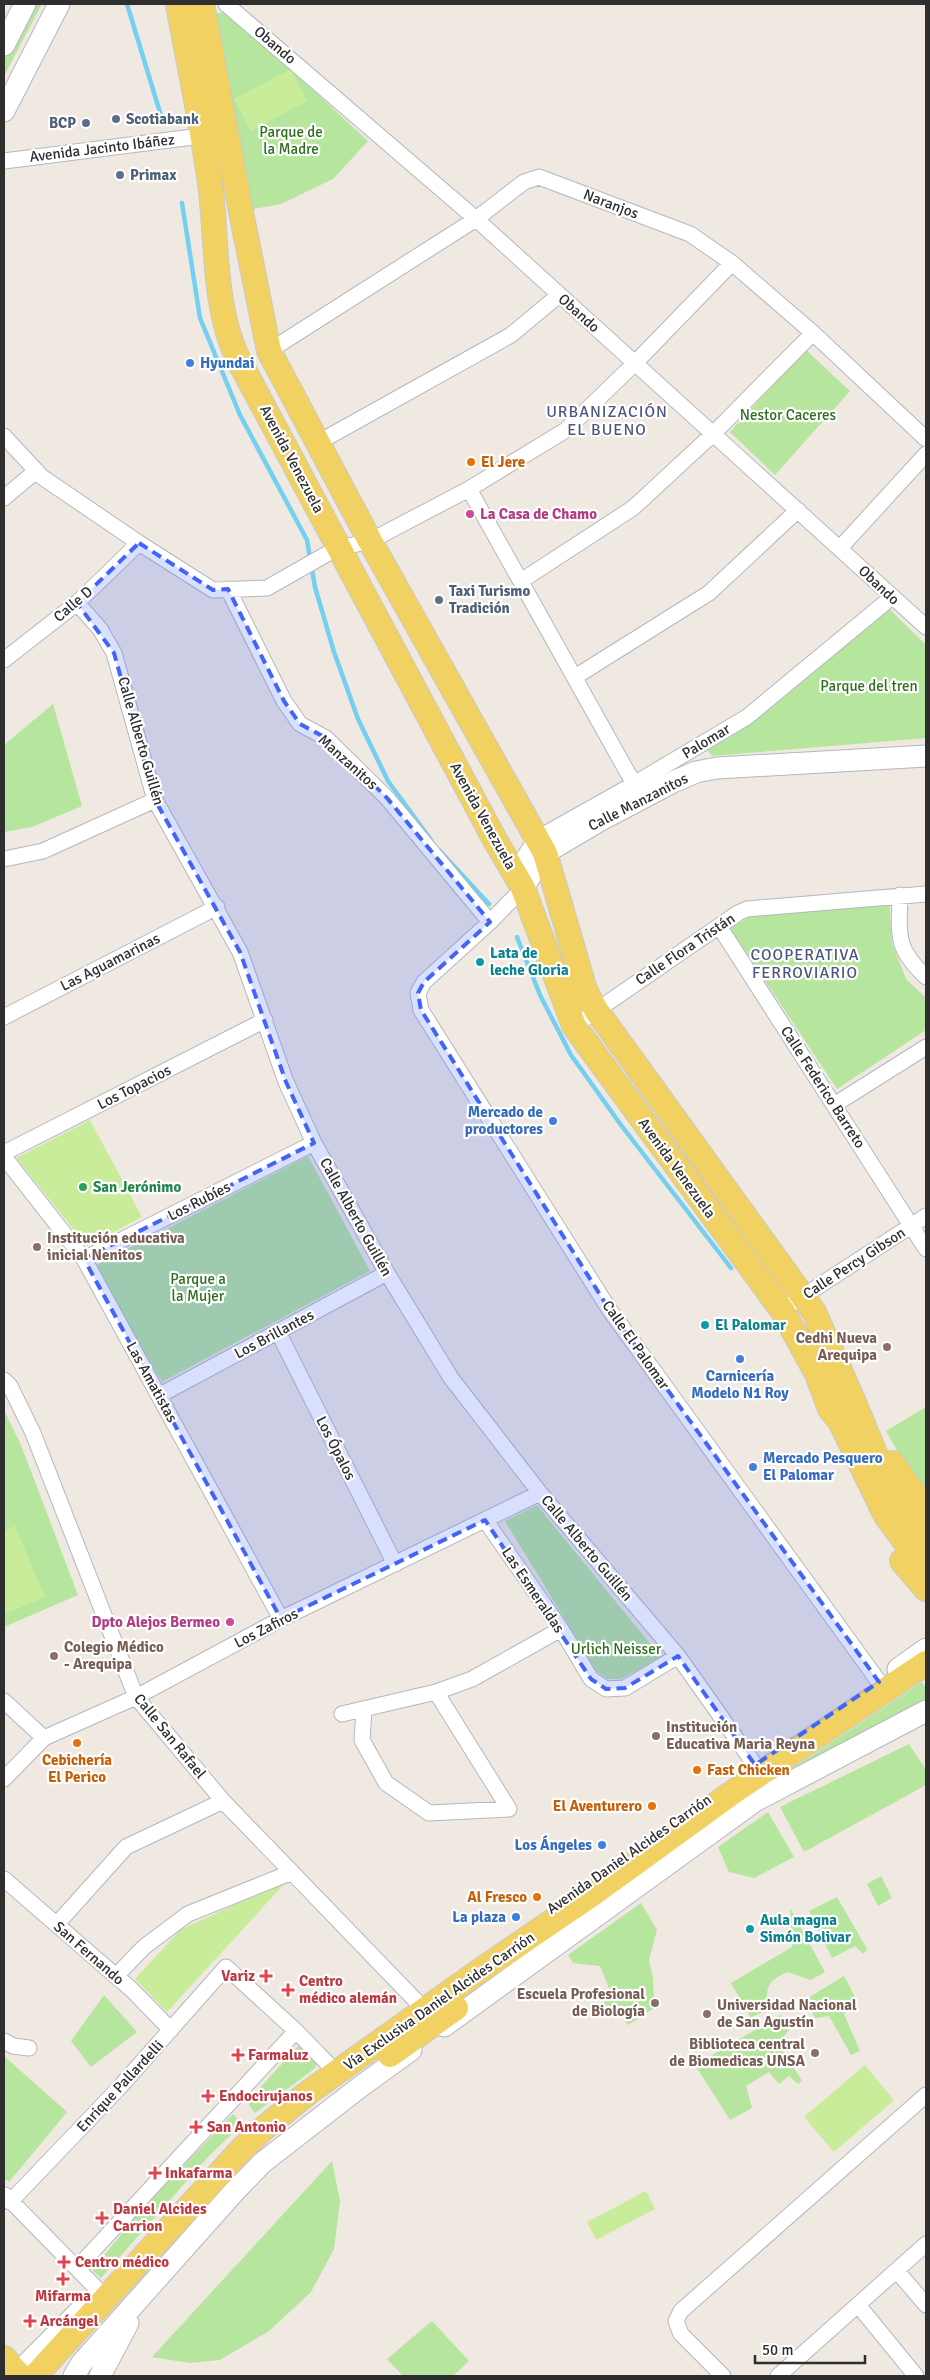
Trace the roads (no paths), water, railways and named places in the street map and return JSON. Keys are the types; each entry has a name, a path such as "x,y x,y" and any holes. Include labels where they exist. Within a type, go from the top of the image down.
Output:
{"main road":[{"path":"4,45 26,4"},
{"path":"6,102 58,4"},
{"name":"Avenida Venezuela","path":"178,4 210,189 224,319 230,343 332,551 516,888 574,1026 782,1310 817,1374 830,1409 840,1421 886,1516 926,1569"},
{"name":"Avenida Venezuela","path":"202,4 240,212 269,351 370,541 540,846 585,990 596,1010 814,1312 854,1400 881,1468 896,1498 926,1543"},
{"name":"Calle Manzanitos","path":"516,888 540,846 599,821 696,772 717,768 926,756"},
{"path":"854,1400 871,1423 909,1488 926,1510"},
{"path":"830,1409 834,1431 848,1469 867,1510 895,1553 926,1589"},
{"name":"Avenida Daniel Alcides Carrión","path":"926,1649 890,1686 755,1765 266,2114 228,2148 100,2292 59,2359 81,2364 140,2296 262,2163 360,2087 755,1801 926,1711"},
{"path":"890,1686 926,1663"},
{"path":"890,1686 926,1673"},
{"name":"Vía Exclusiva Daniel Alcides Carrión","path":"46,2376 59,2359 220,2191 273,2141 354,2080 428,2029 599,1899 890,1686"},
{"path":"100,2376 140,2296"},
{"path":"4,2348 18,2354 59,2359"},
{"name":"Vía Exclusiva Daniel Alcides Carrión","path":"18,2372 59,2359"}],"street":[{"name":"Obando","path":"226,4 476,219 892,597 923,618"},
{"name":"Avenida Jacinto Ibáñez","path":"4,161 201,136"},
{"name":"Naranjos","path":"269,351 476,219 524,182 539,178 690,234 732,263 813,333 926,439"},
{"path":"4,436 42,478 138,543 213,590 268,588 303,566 332,551 370,541 469,489 566,430 635,363 732,263"},
{"path":"319,442 511,335 559,295"},
{"path":"521,580 634,508 713,434 813,333"},
{"path":"840,548 926,454"},
{"path":"4,498 36,471"},
{"path":"469,489 634,784"},
{"path":"575,677 709,593 798,510"},
{"name":"Calle D","path":"4,660 77,603 138,543"},
{"name":"Manzanitos","path":"228,589 284,701 300,724 326,738 387,798 492,921"},
{"name":"Palomar","path":"540,846 634,784 747,716 892,597"},
{"name":"Calle Alberto Guillén","path":"77,603 100,629 114,653 155,800 217,907 240,952 286,1082 314,1143 387,1273 451,1378 540,1493 678,1656 755,1765"},
{"path":"4,859 44,851 155,800"},
{"name":"Calle Manzanitos","path":"418,993 424,982 492,921 516,888"},
{"name":"Calle Flora Tristán","path":"574,1026 719,926 747,909 926,894"},
{"path":"900,896 899,934 902,948 912,964 926,977"},
{"name":"Las Aguamarinas","path":"4,1017 217,907"},
{"name":"Calle Federico Barreto","path":"719,926 926,1249"},
{"name":"Calle El Palomar","path":"418,993 422,1010 609,1309 890,1686"},
{"name":"Los Topacios","path":"4,1155 265,1020"},
{"path":"834,1105 926,1047"},
{"name":"Los Rubíes","path":"84,1258 314,1143"},
{"name":"Las Amatistas","path":"4,1155 84,1258 281,1620"},
{"name":"Calle Percy Gibson","path":"782,1310 926,1216"},
{"name":"Los Brillantes","path":"160,1395 387,1273"},
{"name":"Los Ópalos","path":"278,1332 395,1564"},
{"name":"Calle San Rafael","path":"4,1380 10,1386 33,1433 136,1697 223,1801 419,2004"},
{"name":"Los Zafiros","path":"4,1779 44,1738 136,1697 281,1620 540,1493"},
{"name":"Las Esmeraldas","path":"485,1520 561,1629 591,1679 606,1689 626,1688 678,1656"},
{"path":"342,1714 436,1692 472,1679 561,1629"},
{"path":"364,1709 362,1740 386,1783 429,1812 510,1809 436,1692"},
{"path":"4,1701 44,1738"},
{"path":"57,1924 126,1847 223,1801"},
{"path":"116,1976 144,1947 188,1914 292,1872"},
{"name":"San Fernando","path":"4,1879 116,1976 172,2030"},
{"name":"Enrique Pallardelli","path":"7,2198 119,2088 226,1967 296,2031"},
{"path":"77,2268 296,2031 330,2067"},
{"path":"4,2041 13,2046 29,2048"},
{"path":"723,2376 682,2334 676,2321 682,2311 926,2096"},
{"path":"7,2198 100,2292"},
{"path":"778,2376 926,2244"},
{"path":"897,2270 926,2305"},
{"path":"858,2306 916,2376"}],"waterway":[{"path":"127,4 162,119"},
{"path":"182,203 200,318 240,415 307,540 315,587 334,652 358,719 388,781 431,840"},
{"path":"439,850 489,904"},
{"path":"517,937 540,995 571,1055 621,1125 731,1268"}],"place":[{"name":"Scotiabank","path":"116,119"},
{"name":"BCP","path":"86,123"},
{"name":"Primax","path":"120,175"},
{"name":"Hyundai","path":"190,363"},
{"name":"El Jere","path":"471,462"},
{"name":"La Casa de Chamo","path":"470,514"},
{"name":"Taxi Turismo Tradición","path":"439,600"},
{"name":"Lata de leche Gloria","path":"480,962"},
{"name":"Mercado de productores","path":"553,1121"},
{"name":"San Jerónimo","path":"83,1187"},
{"name":"Institución educativa inicial Nenitos","path":"37,1247"},
{"name":"El Palomar","path":"705,1325"},
{"name":"Cedhi Nueva Arequipa","path":"887,1347"},
{"name":"Carnicería Modelo N1 Roy","path":"740,1359"},
{"name":"Mercado Pesquero El Palomar","path":"753,1467"},
{"name":"Dpto Alejos Bermeo","path":"230,1622"},
{"name":"Colegio Médico - Arequipa","path":"54,1656"},
{"name":"Institución Educativa Maria Reyna","path":"656,1736"},
{"name":"Cebichería El Perico","path":"77,1743"},
{"name":"Fast Chicken","path":"697,1770"},
{"name":"El Aventurero","path":"652,1806"},
{"name":"Los Ángeles","path":"602,1845"},
{"name":"Al Fresco","path":"537,1897"},
{"name":"La plaza","path":"516,1917"},
{"name":"Aula magna Simón Bolivar","path":"750,1929"},
{"name":"Variz","path":"266,1976"},
{"name":"Centro médico alemán","path":"288,1990"},
{"name":"Escuela Profesional de Biología","path":"655,2003"},
{"name":"Universidad Nacional de San Agustín","path":"707,2014"},
{"name":"Biblioteca central de Biomedicas UNSA","path":"815,2053"},
{"name":"Farmaluz","path":"238,2055"},
{"name":"Endocirujanos","path":"208,2096"},
{"name":"San Antonio","path":"196,2127"},
{"name":"Inkafarma","path":"155,2173"},
{"name":"Daniel Alcides Carrion","path":"102,2218"},
{"name":"Centro médico","path":"64,2262"},
{"name":"Mifarma","path":"63,2279"},
{"name":"Arcángel","path":"30,2321"}],"district":[{"name":"URBANIZACIÓN EL BUENO","path":"607,421"},
{"name":"COOPERATIVA FERROVIARIO","path":"805,964"}],"park label":[{"name":"Parque de la Madre","path":"291,140"},
{"name":"Nestor Caceres","path":"788,415"},
{"name":"Parque del tren","path":"869,686"},
{"name":"Parque a la Mujer","path":"198,1288"},
{"name":"Urlich Neisser","path":"616,1649"}]}
